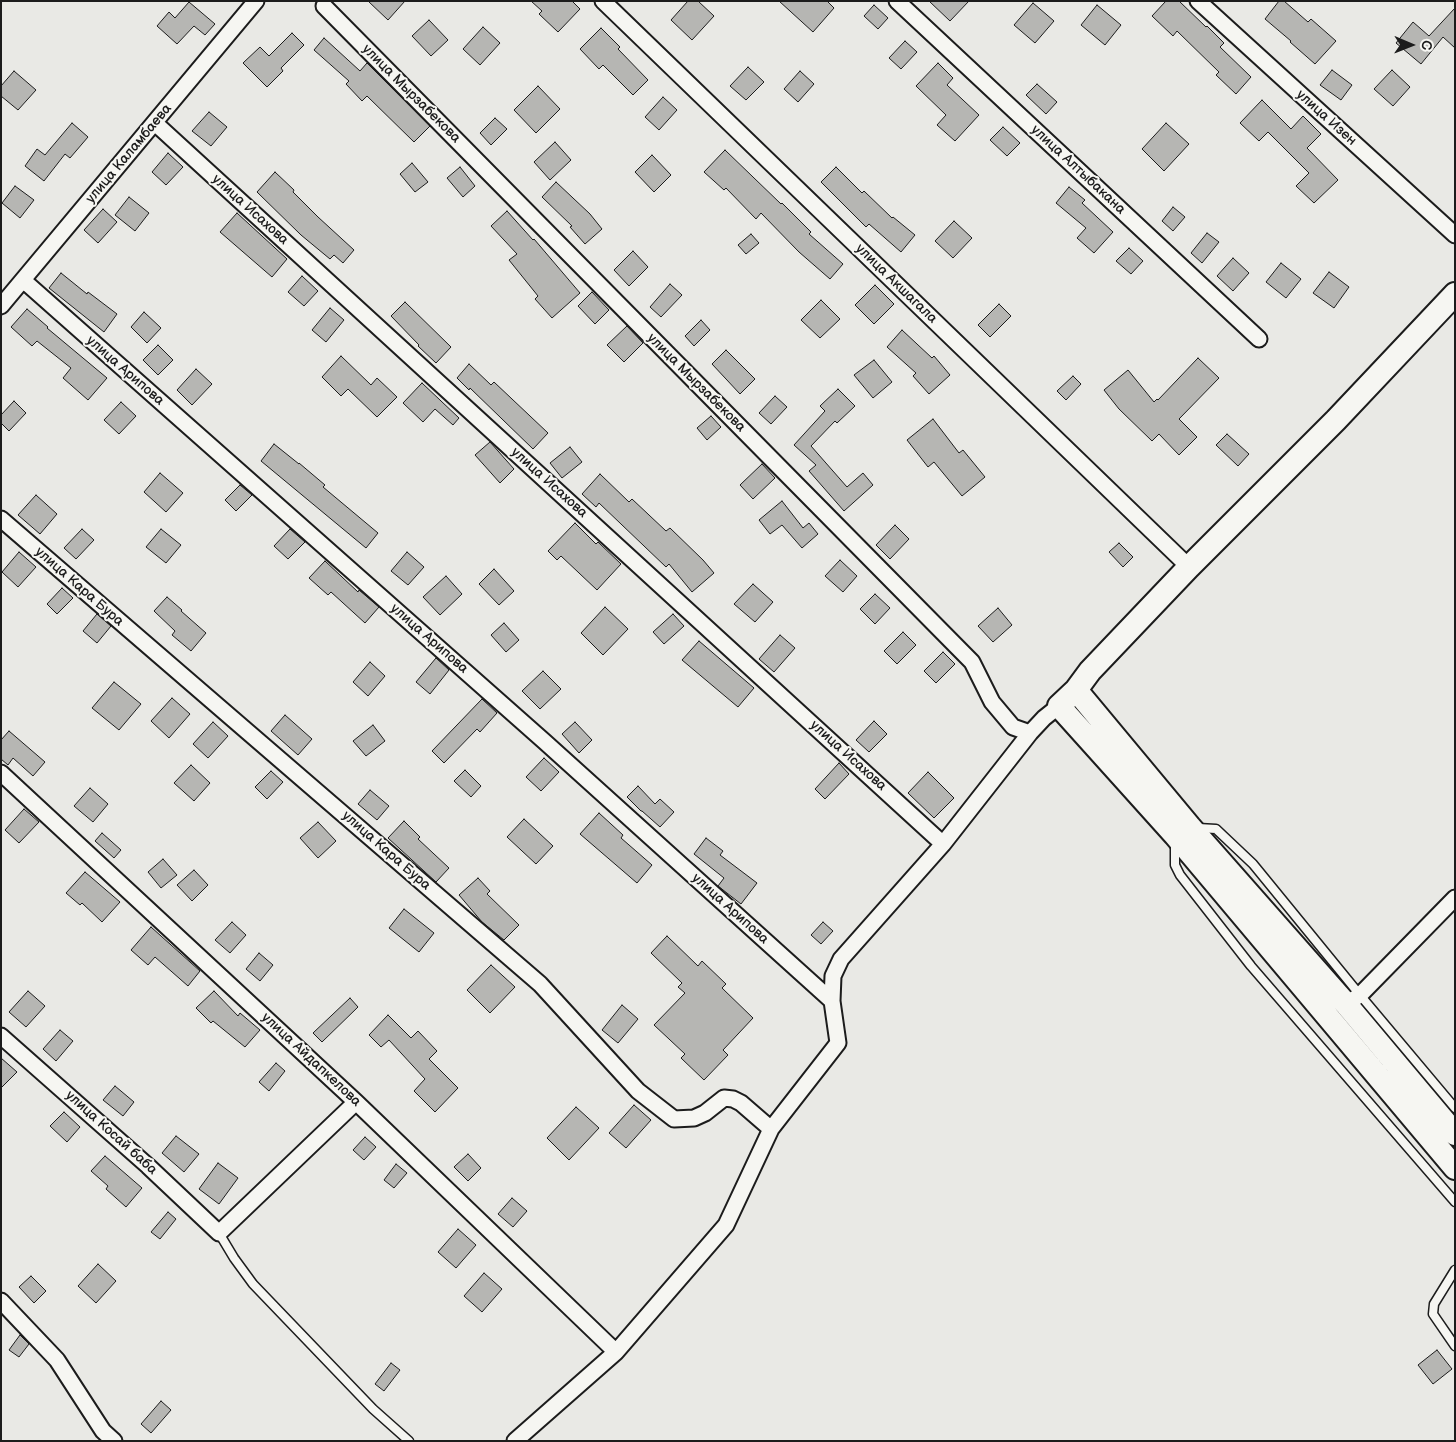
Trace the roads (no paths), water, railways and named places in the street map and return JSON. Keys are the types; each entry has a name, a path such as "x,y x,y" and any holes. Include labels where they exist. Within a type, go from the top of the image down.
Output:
{"main road":[{"path":"1455,294 1336,420 1189,567 1059,706 1182,831 1353,999 1455,1134"},
{"path":"1076,690 1182,831 1455,1168"}],"street":[{"name":"улица Каламбаева","path":"1,306 256,1"},
{"name":"улица Акшагала","path":"603,1 1189,567"},
{"name":"улица Алтыбакана","path":"897,1 1259,339"},
{"name":"улица Изен","path":"1198,1 1455,236"},
{"name":"улица Мырзабекова","path":"324,3 972,662 992,702 1013,727 1030,734"},
{"name":"улица Исахова","path":"155,123 943,844"},
{"name":"улица Арипова","path":"23,280 538,735 832,1001"},
{"name":"улица Кара Бура","path":"1,519 540,984 638,1091 674,1119 694,1118 724,1098 733,1099 741,1103 771,1129"},
{"path":"515,1441 616,1352 726,1225 771,1129 838,1044 832,1001 833,976 841,959 943,844 1030,734 1044,718 1059,706"},
{"name":"улица Айдапкелова","path":"1,773 356,1102 616,1352"},
{"path":"1353,999 1455,898"},
{"name":"улица Косай баба","path":"1,1036 100,1123 219,1233"},
{"path":"219,1233 356,1102"},
{"path":"1,1301 56,1360 103,1431 114,1441"}],"lane":[{"path":"1182,831 1175,865 1180,876 1251,966 1455,1202"},
{"path":"1353,999 1455,1108"},
{"path":"219,1233 253,1284 373,1408 409,1441"},
{"path":"1455,1270 1434,1304 1433,1314 1455,1346"}]}
